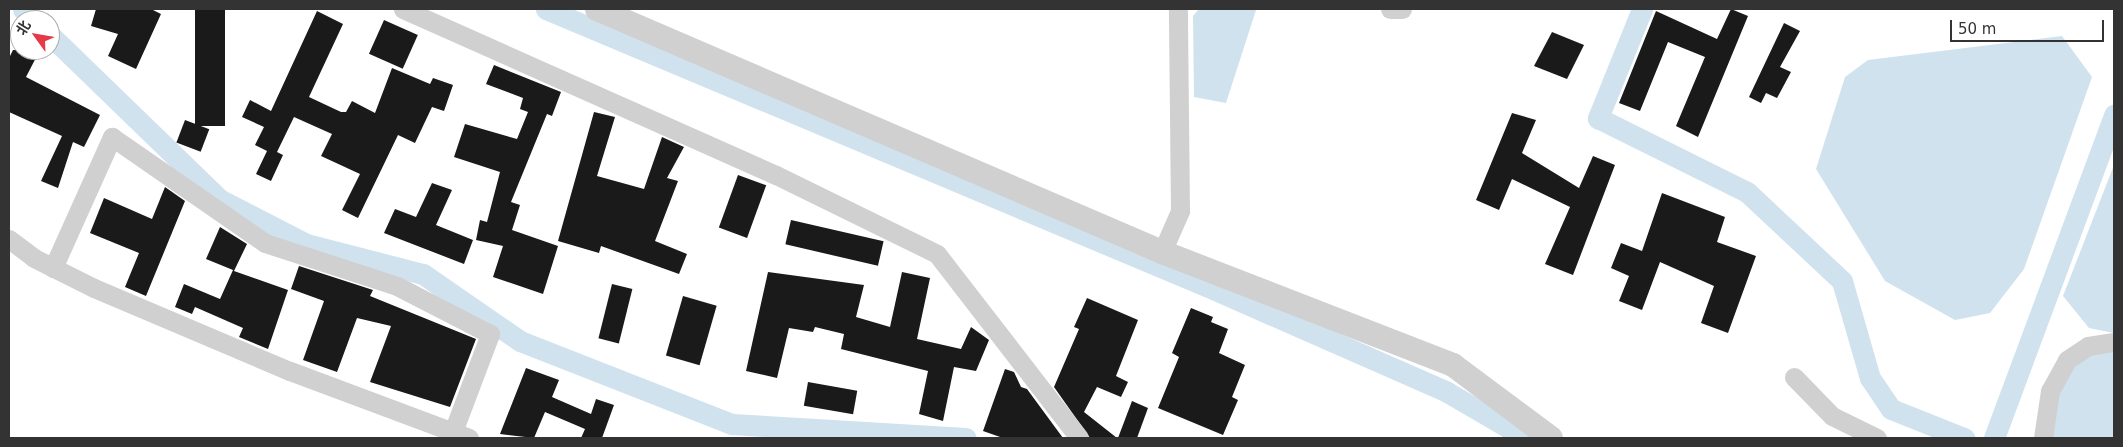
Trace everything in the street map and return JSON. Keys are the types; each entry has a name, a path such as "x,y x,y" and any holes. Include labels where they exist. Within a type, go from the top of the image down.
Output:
{"street":[{"path":"403,9 776,175 937,254 1078,438"},
{"path":"597,9 1162,252 1453,365 1551,438"},
{"path":"1162,252 1180,211 1178,9"},
{"path":"1390,9 1402,9"},
{"path":"9,238 53,268 290,371 461,435 490,334 397,286 265,243 112,137 53,268"},
{"path":"2042,438 2050,391 2067,360 2088,346 2114,342"},
{"path":"1794,377 1832,416 1877,438"}],"water":[{"path":"1199,9 1256,10 1226,103 1194,97 1193,16"},
{"path":"2062,36 2092,77 2024,269 1990,313 1955,320 1885,281 1816,169 1845,77 1868,60"},
{"path":"2114,165 2114,333 2089,328 2063,296"},
{"path":"2114,347 2114,438 2048,438 2054,385 2095,350"}],"building":[{"path":"96,9 151,9 161,14 136,69 108,56 118,34 91,26"},
{"path":"195,9 225,9 225,126 195,126"},
{"path":"1731,9 1748,16 1698,137 1676,126 1705,57 1668,42 1640,111 1619,103 1656,11 1717,39"},
{"path":"317,11 343,24 309,97 341,112 346,112 352,101 375,113 392,68 430,84 433,78 453,85 444,111 432,107 415,143 398,135 358,218 342,210 360,174 321,156 332,134 294,117 277,152 283,155 271,181 256,174 267,151 255,145 264,127 242,117 250,100 271,111"},
{"path":"384,20 418,35 403,69 369,54"},
{"path":"1784,23 1800,31 1780,67 1791,72 1777,98 1766,93 1761,103 1749,97"},
{"path":"1552,32 1584,45 1567,79 1534,66"},
{"path":"10,56 10,60 35,60 26,77 100,115 84,147 73,142 58,188 41,181 62,136 9,112"},
{"path":"494,65 561,92 552,116 547,114 511,202 520,205 512,230 558,246 543,294 493,277 503,246 476,240 480,220 487,222 500,172 454,157 465,124 517,139 528,112 520,109 523,98 486,84"},
{"path":"594,112 615,117 597,176 644,189 662,137 684,147 667,178 678,181 655,241 687,254 679,274 601,246 599,253 558,241"},
{"path":"1512,113 1536,120 1522,153 1579,188 1593,156 1615,165 1573,275 1545,264 1570,207 1512,179 1499,210 1476,200"},
{"path":"185,120 209,129 201,152 176,142"},
{"path":"738,175 766,185 747,238 719,228"},
{"path":"432,183 452,190 436,225 473,240 464,264 384,233 395,209 416,217"},
{"path":"165,187 185,201 146,296 125,287 139,253 90,233 104,198 152,219"},
{"path":"1662,193 1725,217 1717,242 1756,256 1728,333 1701,323 1714,286 1660,262 1642,310 1619,301 1629,276 1611,268 1621,243 1642,251"},
{"path":"791,220 884,241 878,266 785,244"},
{"path":"220,227 247,244 234,271 288,290 268,349 239,337 243,328 195,307 192,314 175,307 184,284 220,299 233,270 206,259"},
{"path":"299,266 373,290 370,296 476,339 450,407 370,382 391,326 357,318 337,372 303,360 324,301 291,289"},
{"path":"768,272 864,285 856,317 890,327 902,272 930,278 917,339 961,349 971,327 989,340 976,371 954,367 943,421 919,414 928,371 841,349 844,334 815,327 813,332 789,328 777,378 746,371"},
{"path":"612,284 632,289 619,343 598,338"},
{"path":"683,296 717,306 700,365 666,356"},
{"path":"1087,298 1138,320 1116,376 1128,382 1121,397 1097,387 1084,412 1117,438 1090,438 1054,387 1079,329 1074,327"},
{"path":"1191,308 1213,317 1211,322 1228,329 1219,353 1245,365 1232,397 1238,400 1223,435 1158,408 1179,357 1172,353"},
{"path":"526,368 559,380 552,397 591,414 596,399 614,405 602,438 581,438 585,429 545,412 534,438 500,434"},
{"path":"1005,369 1014,372 1021,387 1027,389 1063,438 1003,438 983,431"},
{"path":"808,382 857,391 853,414 804,406"},
{"path":"1132,401 1148,408 1137,438 1118,438"}],"waterway":[{"path":"546,9 1206,286 1447,392 1526,438"},
{"path":"1642,9 1598,118 1747,192 1842,281 1870,378 1891,409 1964,438"},
{"path":"60,45 219,199 306,244 423,274 520,341 732,424 966,438"},
{"path":"1994,438 2114,115"}]}
